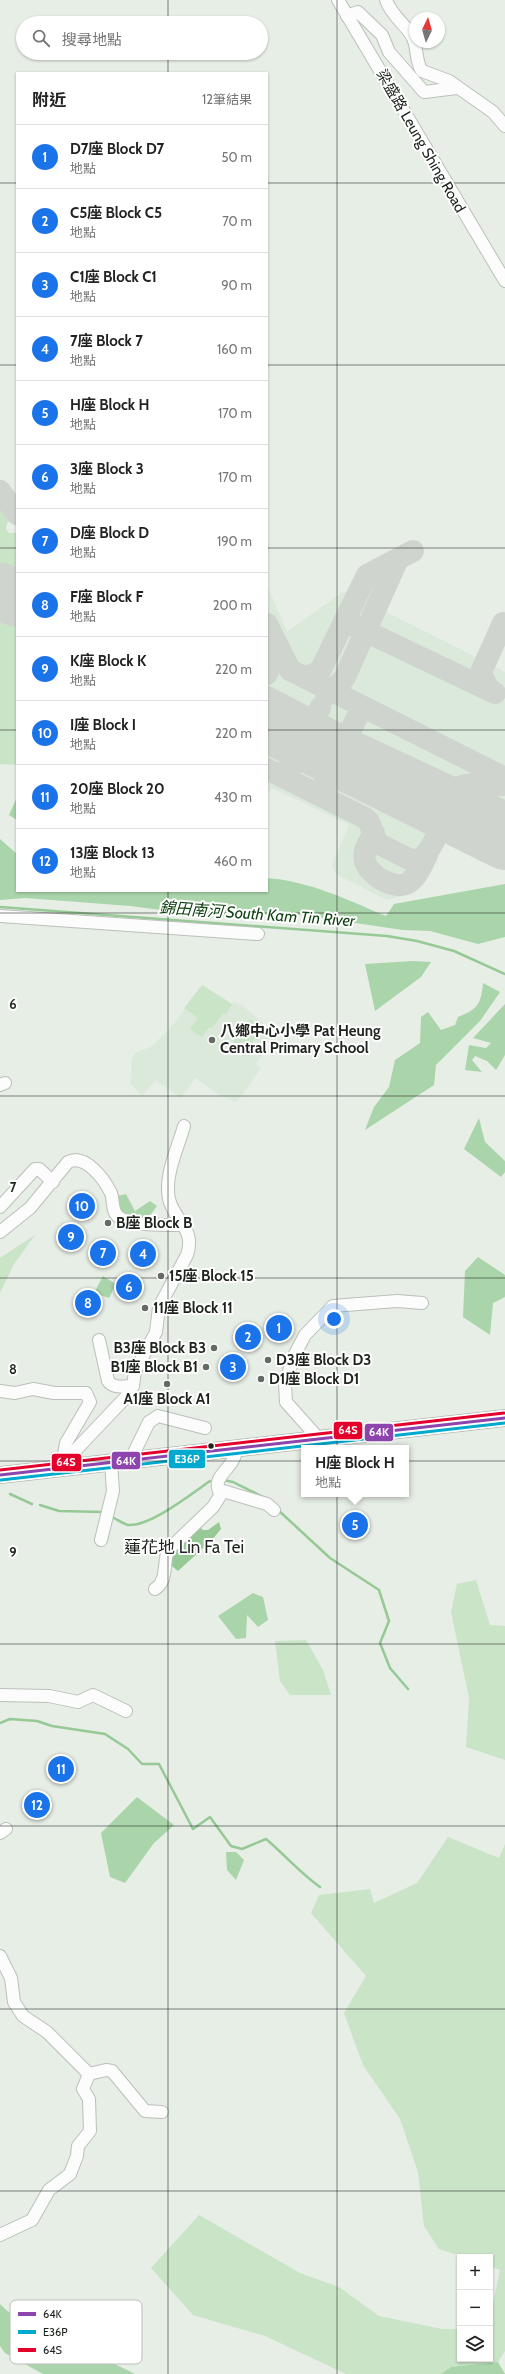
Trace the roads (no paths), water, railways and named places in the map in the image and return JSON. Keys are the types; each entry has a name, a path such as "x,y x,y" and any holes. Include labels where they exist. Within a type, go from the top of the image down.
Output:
{"main road":[{"path":"0,1475 61,1464 111,1463 505,1418"}],"street":[{"name":"梁盛路 Leung Shing Road","path":"338,0 505,281"},
{"path":"386,0 392,15 412,36 422,71 449,81 493,112 505,126"},
{"path":"347,16 354,12 358,12 369,21 382,35 389,52 396,62 424,92 457,88"},
{"path":"0,916 258,934"},
{"path":"61,1464 115,1408 132,1386 135,1371 156,1332 159,1307 190,1246 190,1237 172,1206 169,1183 184,1126"},
{"path":"0,1232 30,1208 68,1162 73,1160 81,1160 89,1165 107,1186 111,1194 114,1209 120,1218 131,1222 184,1225"},
{"path":"0,1207 35,1169 39,1169 53,1182"},
{"path":"319,1439 286,1402 284,1392 295,1354 305,1335 333,1306 398,1301 422,1303"},
{"path":"99,1340 111,1385 115,1387 132,1386"},
{"path":"0,1391 15,1393 33,1389 54,1393 86,1393 90,1402 66,1443 61,1464"},
{"path":"130,1461 149,1422 158,1416 205,1428"},
{"path":"220,1493 217,1487 218,1480 234,1460 236,1449"},
{"path":"101,1540 113,1491 111,1463"},
{"path":"155,1589 161,1584 165,1574 165,1559 168,1550 213,1507 220,1493 225,1491 241,1496 266,1504 274,1510"},
{"path":"0,1695 49,1696 78,1702 93,1695 126,1711"},
{"path":"0,1956 11,1978 14,2002 24,2016 47,2032 89,2074"},
{"path":"89,2074 106,2070 112,2071 145,2111 162,2112"},
{"path":"0,2235 32,2220 49,2190 70,2174 77,2156 78,2146 90,2131 89,2100 83,2089 89,2074"}],"waterway":[{"name":"錦田南河 South Kam Tin River","path":"0,907 387,936 417,941 454,951 505,974"},
{"path":"223,1480 233,1482 269,1500"},
{"path":"114,1518 128,1525 147,1521 170,1509 210,1481"},
{"path":"10,1494 32,1504"},
{"path":"40,1505 59,1511 104,1512"},
{"path":"277,1509 330,1558 379,1590 389,1621 380,1643 390,1668 408,1689"},
{"path":"0,1723 10,1719 37,1721 52,1726 105,1734 128,1749 142,1764 159,1764 193,1829 210,1817 231,1846 242,1849 266,1839 320,1887"}],"place":[{"name":"八鄉中心小學 Pat Heung Central Primary School","path":"212,1040"},
{"name":"I座 Block I","path":"82,1206"},
{"name":"B座 Block B","path":"108,1223"},
{"name":"K座 Block K","path":"71,1237"},
{"name":"D座 Block D","path":"103,1253"},
{"name":"7座 Block 7","path":"143,1254"},
{"name":"15座 Block 15","path":"161,1276"},
{"name":"3座 Block 3","path":"129,1287"},
{"name":"F座 Block F","path":"88,1303"},
{"name":"11座 Block 11","path":"145,1308"},
{"name":"D7座 Block D7","path":"279,1328"},
{"name":"C5座 Block C5","path":"248,1337"},
{"name":"B3座 Block B3","path":"214,1348"},
{"name":"D3座 Block D3","path":"268,1360"},
{"name":"B1座 Block B1","path":"206,1367"},
{"name":"C1座 Block C1","path":"233,1367"},
{"name":"D1座 Block D1","path":"261,1379"},
{"name":"A1座 Block A1","path":"167,1384"},
{"name":"H座 Block H","path":"355,1525"},
{"name":"20座 Block 20","path":"61,1769"},
{"name":"13座 Block 13","path":"37,1805"}],"district":[{"name":"蓮花地 Lin Fa Tei","path":"184,1547"}]}
